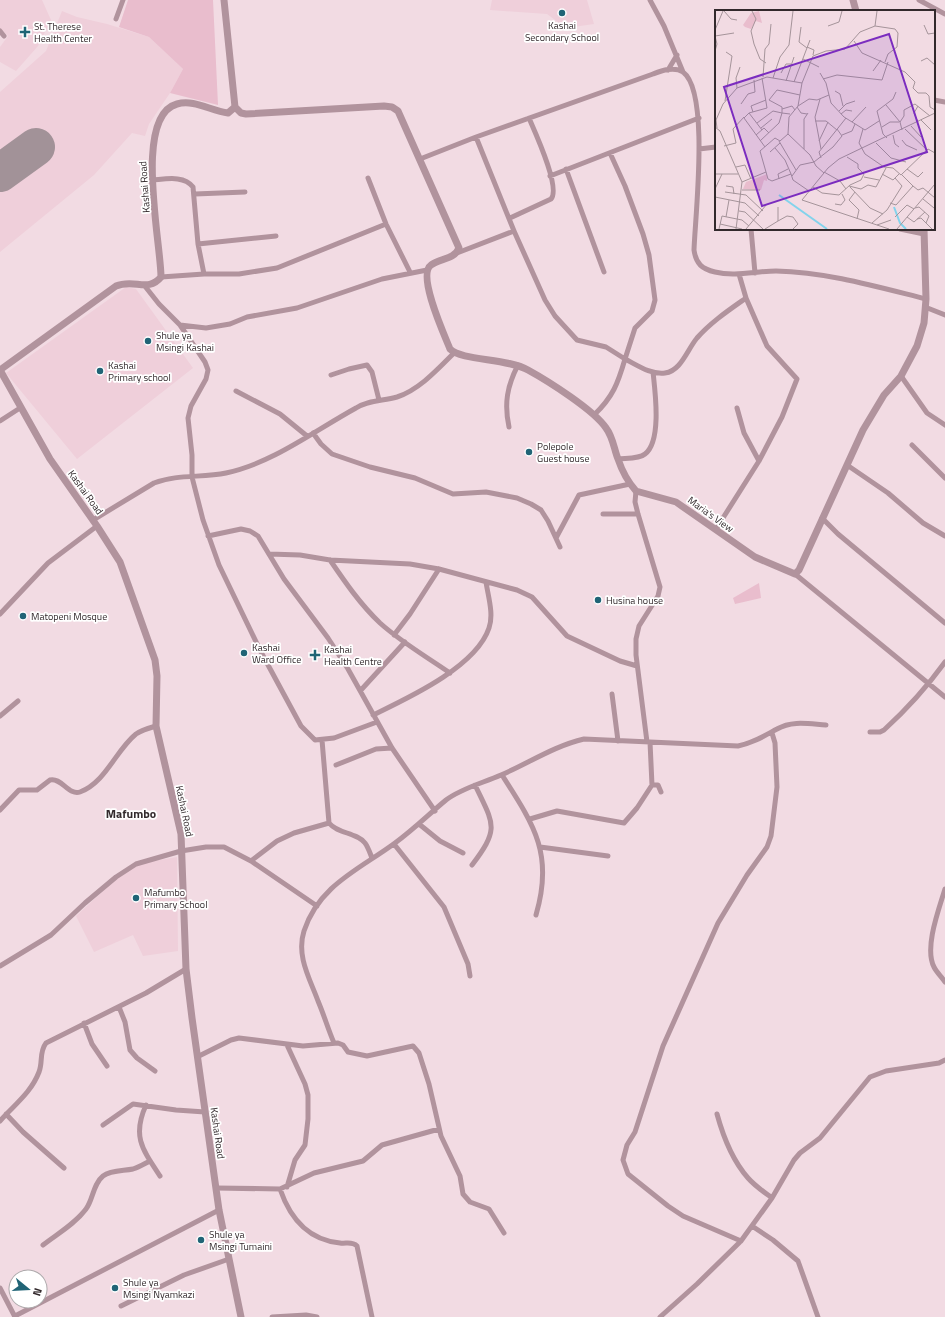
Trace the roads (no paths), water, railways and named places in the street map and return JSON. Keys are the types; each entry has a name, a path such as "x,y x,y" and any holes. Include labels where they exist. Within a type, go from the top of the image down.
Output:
{"street":[{"path":"116,19 123,0"},
{"path":"224,0 235,107 241,113 246,114 392,107 398,111 403,120 457,242 459,248 457,253"},
{"path":"650,0 677,55 682,72 689,80 699,118 694,250 696,261 704,268 716,273 739,274 776,271 823,276 926,299"},
{"path":"853,0 856,10"},
{"path":"920,0 945,14"},
{"path":"0,31 4,36"},
{"path":"668,70 677,55"},
{"path":"420,159 476,137 668,70 682,72"},
{"path":"935,100 945,102"},
{"name":"Kashai Road","path":"161,277 152,180 153,145 156,130 167,110 176,104 186,103 228,113 235,107"},
{"path":"510,218 551,199 554,193 550,176 529,118"},
{"path":"550,176 610,153 636,141 699,118"},
{"path":"476,137 514,231 545,300 564,327 577,340 606,348 653,372 663,374 670,372 679,365 696,339 706,328 746,298"},
{"path":"699,149 715,147"},
{"path":"594,415 612,396 635,328 652,311 655,300 648,254 643,234 625,186 610,153"},
{"path":"566,170 604,272"},
{"path":"368,178 386,224 410,272"},
{"path":"152,180 185,180 193,187 195,194 198,244 204,274"},
{"path":"195,194 245,192"},
{"path":"144,285 154,284 161,277 204,274 239,274 277,268 386,224"},
{"path":"751,230 755,273"},
{"path":"795,574 799,570 873,411 884,395 901,376 917,346 924,323 926,299 924,231 912,230"},
{"path":"514,231 457,253 431,265 427,270 426,276 432,302 450,348 454,353 518,365 528,369 594,415 607,428 618,459 630,484 636,491 635,502 658,579 660,592 639,626 636,639 637,666 648,742 652,785 624,823 557,811 530,819"},
{"path":"198,244 276,236"},
{"path":"180,325 206,328 230,324 247,317 297,308 382,279 410,272 427,270"},
{"path":"716,529 759,461 782,417 797,379 768,346 746,298 739,274"},
{"name":"Kashai Road","path":"144,285 124,282 116,286 0,370 50,459 95,523 120,562 151,643 157,676 156,726 178,814 181,834 186,969 205,1112 219,1210 241,1317"},
{"path":"144,285 159,304 180,325 205,362 208,370 206,379 191,406 188,418 192,455 192,477 208,536 219,565 288,703 301,726 308,735 315,740 334,738 377,722"},
{"path":"925,307 945,315"},
{"path":"0,614 48,563 95,523 154,483 164,479 226,473 253,465 313,433 357,406 395,397 415,388 454,353"},
{"path":"508,427 505,406 506,397 508,385 518,365"},
{"path":"331,375 349,369 367,366 372,372 379,400"},
{"path":"618,459 641,457 649,450 654,434 656,406 653,372"},
{"path":"901,376 927,412 945,425"},
{"path":"236,391 280,414 307,436"},
{"path":"0,421 20,408"},
{"path":"737,408 744,433 759,461"},
{"path":"313,433 321,444 332,454 370,467 415,478 453,494 486,492 517,498 531,504 541,510 560,547"},
{"path":"912,445 945,478"},
{"path":"847,465 888,493 923,523 945,536"},
{"path":"556,538 579,495 630,484"},
{"name":"Maria's View","path":"636,491 676,502 754,557 795,574 945,697"},
{"path":"603,514 638,514"},
{"path":"822,518 844,539 945,623"},
{"path":"208,536 245,529 258,536 284,579 328,638 361,690 373,715 392,748 435,811"},
{"path":"269,554 300,555 330,560 410,564 439,569 524,592 532,597 567,636 620,661 637,666"},
{"path":"330,560 357,598 394,635 450,673"},
{"path":"394,635 410,614 439,569"},
{"path":"373,715 450,673 466,660 485,636 489,627 491,616 486,582"},
{"path":"361,690 405,642"},
{"path":"870,732 880,732 884,730 929,684 945,662"},
{"path":"612,694 618,741"},
{"path":"0,716 18,701"},
{"path":"334,1043 304,966 302,950 304,932 317,906 339,881 394,844 447,800 475,785 502,775 568,742 584,739 738,746 750,744 772,733 778,728 794,723 826,725"},
{"path":"0,810 19,790 37,790 50,780 58,780 73,792 78,793 85,789 106,770 137,734 156,726"},
{"path":"741,1241 683,1216 668,1206 628,1174 623,1160 627,1145 635,1132 663,1046 718,923 747,875 767,847 771,836 776,787 775,751 772,733"},
{"path":"322,740 329,823 336,829 360,839 367,847 372,858"},
{"path":"336,764 376,749 392,748"},
{"path":"502,775 530,819 540,847 543,885 536,915"},
{"path":"472,865 486,847 492,829 488,813 475,785"},
{"path":"652,785 658,785 661,792"},
{"path":"251,861 277,841 294,833 329,823"},
{"path":"419,824 436,838 463,853"},
{"path":"394,844 444,907 468,964 470,976"},
{"path":"0,966 51,935 85,903 116,877 136,864 181,851 206,847 224,847 251,861 317,906"},
{"path":"540,847 608,856"},
{"path":"945,889 936,920 931,948 934,967 945,982"},
{"path":"0,1121 25,1096 35,1081 40,1072 42,1051 46,1043 162,985 186,969"},
{"path":"119,1007 126,1027 130,1050 137,1058 155,1071"},
{"path":"84,1023 92,1044 107,1066"},
{"path":"198,1056 231,1040 239,1038 303,1046 334,1043 343,1044 348,1052 367,1056 396,1050 409,1045 416,1048 429,1084 444,1145 460,1176 463,1194 470,1202 489,1209 504,1233"},
{"path":"287,1045 305,1084 308,1095 308,1119 305,1145 295,1160 287,1187"},
{"path":"660,1317 693,1288 741,1241 772,1198 800,1153 820,1138 870,1077 886,1072 939,1063 945,1060"},
{"path":"103,1125 130,1104 146,1104 176,1110 205,1112"},
{"path":"146,1104 138,1129 143,1147 160,1176"},
{"path":"6,1114 23,1132 64,1168"},
{"path":"717,1114 721,1130 745,1174 756,1186 772,1198"},
{"path":"216,1188 280,1189 314,1174 363,1161 382,1145 440,1129"},
{"path":"43,1245 70,1225 85,1210 92,1201 97,1183 102,1177 114,1172 132,1169 150,1161"},
{"path":"280,1189 290,1213 316,1236 326,1241 355,1243 357,1246 372,1317"},
{"path":"0,1288 15,1317 219,1210"},
{"path":"752,1226 773,1240 798,1261 818,1317"},
{"path":"121,1306 157,1286 229,1259"},
{"path":"272,1317 306,1315 317,1317"}],"place":[{"name":"Kashai Secondary School","path":"562,13"},
{"name":"St. Therese Health Center","path":"25,32"},
{"name":"Shule ya Msingi Kashai","path":"148,341"},
{"name":"Kashai Primary school","path":"100,371"},
{"name":"Polepole Guest house","path":"529,452"},
{"name":"Husina house","path":"598,600"},
{"name":"Matopeni Mosque","path":"23,616"},
{"name":"Kashai Ward Office","path":"244,653"},
{"name":"Kashai Health Centre","path":"315,655"},
{"name":"Mafumbo Primary School","path":"136,898"},
{"name":"Shule ya Msingi Tumaini","path":"201,1240"},
{"name":"Shule ya Msingi Nyamkazi","path":"115,1288"}],"district":[{"name":"Mafumbo","path":"131,814"}]}
